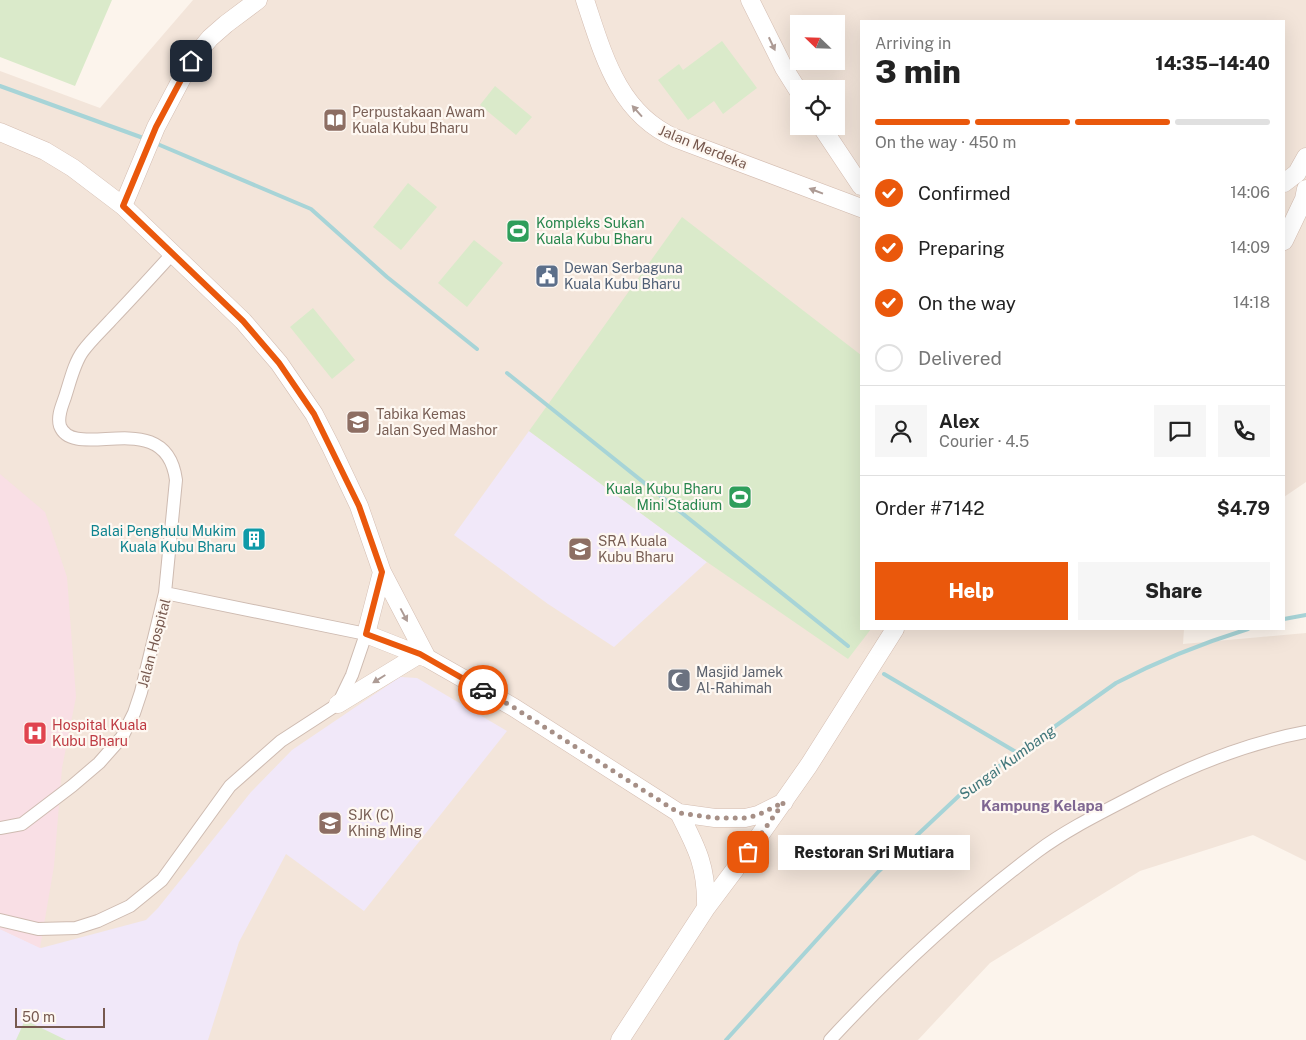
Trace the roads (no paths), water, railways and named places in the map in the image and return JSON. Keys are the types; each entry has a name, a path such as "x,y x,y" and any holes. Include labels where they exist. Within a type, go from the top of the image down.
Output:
{"street":[{"path":"123,206 156,127 191,61 210,38 258,0"},
{"name":"Jalan Merdeka","path":"585,0 607,63 637,111 652,126 675,138 856,206"},
{"path":"750,0 792,80"},
{"path":"0,132 45,151 73,168 123,206 243,321 279,363 314,414 359,506 382,572 423,656"},
{"path":"827,135 860,184 856,206"},
{"path":"1285,182 1296,173 1306,157"},
{"path":"1285,239 1305,196"},
{"path":"165,593 176,480 172,460 166,451 158,445 138,438 83,439 72,436 66,433 60,426 59,414 82,352 173,253"},
{"path":"338,704 352,675 366,634 382,572"},
{"name":"Jalan Hospital","path":"0,828 22,824 99,763 122,737 134,713 141,692 165,593 366,634"},
{"path":"620,1040 706,908 784,802 894,630"},
{"path":"366,634 423,656 513,707 679,813 715,818 745,818 758,815 784,802"},
{"path":"0,920 38,929 76,928 98,921 130,906 162,880 230,786 281,741 338,704 423,656"},
{"path":"830,1040 923,948 987,892 1039,851 1088,820 1171,777 1221,755 1279,737 1306,732"},
{"path":"679,813 694,842 703,866 707,885 706,908"}],"waterway":[{"path":"0,86 146,139"},
{"path":"155,143 311,209 387,277 477,349"},
{"path":"507,373 848,646"},
{"name":"Sungai Kumbang","path":"1285,619 1306,615"},
{"name":"Sungai Kumbang","path":"726,1040 879,871 964,791 1116,683 1181,653 1245,630"},
{"path":"884,674 1016,752"}],"place":[{"name":"Perpustakaan Awam Kuala Kubu Bharu","path":"335,120"},
{"name":"Kompleks Sukan Kuala Kubu Bharu","path":"518,231"},
{"name":"Dewan Serbaguna Kuala Kubu Bharu","path":"547,276"},
{"name":"Tabika Kemas Jalan Syed Mashor","path":"358,422"},
{"name":"Kuala Kubu Bharu Mini Stadium","path":"740,497"},
{"name":"Balai Penghulu Mukim Kuala Kubu Bharu","path":"254,539"},
{"name":"SRA Kuala Kubu Bharu","path":"580,549"},
{"name":"Masjid Jamek Al-Rahimah","path":"679,680"},
{"name":"Hospital Kuala Kubu Bharu","path":"35,733"},
{"name":"SJK (C) Khing Ming","path":"330,823"},
{"name":"Restoran Sri Mutiara","path":"748,852"}],"district":[{"name":"Kampung Kelapa","path":"1042,805"}]}
